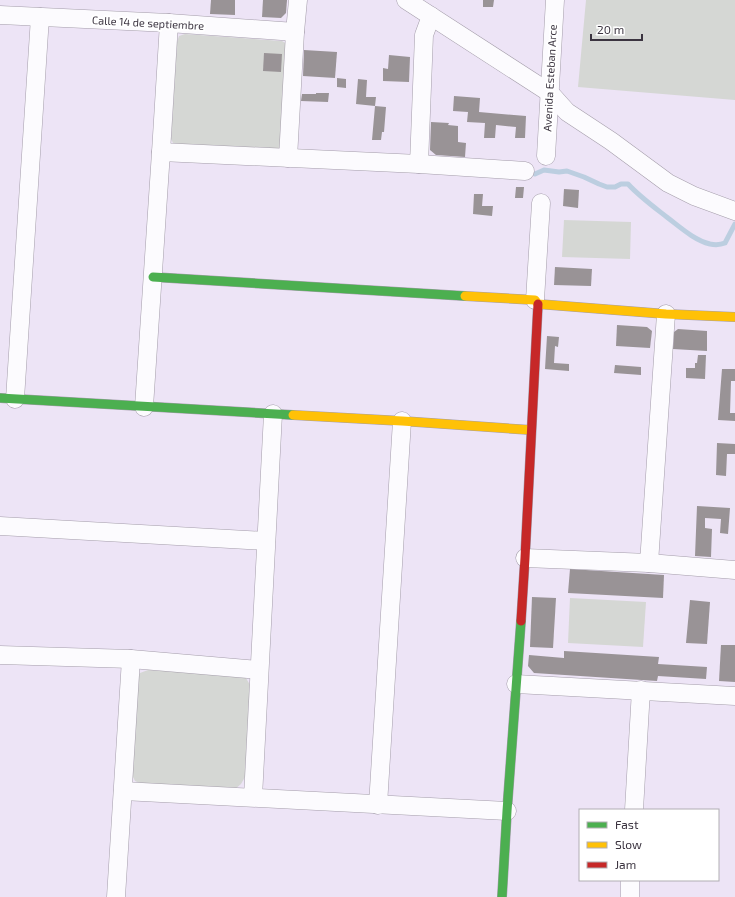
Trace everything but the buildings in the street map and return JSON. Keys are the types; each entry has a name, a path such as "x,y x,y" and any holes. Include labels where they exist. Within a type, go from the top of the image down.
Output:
{"street":[{"path":"288,158 298,0"},
{"name":"Avenida Esteban Arce","path":"546,156 555,0"},
{"path":"412,2 550,94 567,112 611,141 668,183 694,196 735,211"},
{"name":"Calle 14 de septiembre","path":"0,15 169,23 295,32"},
{"path":"419,164 424,35 432,16"},
{"path":"40,17 8,399 402,421 531,430"},
{"path":"144,407 169,23"},
{"path":"161,152 419,164 525,171"},
{"path":"502,897 524,558 541,203"},
{"path":"153,277 537,302 666,314 735,316"},
{"path":"650,563 666,314"},
{"path":"253,797 273,414"},
{"path":"378,805 402,421"},
{"path":"0,526 266,541"},
{"path":"524,558 650,563 735,570"},
{"path":"0,664 0,655 131,659 259,670"},
{"path":"116,897 131,659"},
{"path":"516,684 735,696"},
{"path":"634,809 641,690"},
{"path":"123,791 507,811"},
{"path":"630,881 630,897"}],"shaded area":[{"path":"586,0 735,0 735,100 578,87"},
{"path":"185,34 282,41 287,44 281,148 275,151 176,145 173,143 171,139 177,42 179,36"},
{"path":"564,220 631,222 630,259 562,257"},
{"path":"570,598 646,602 643,647 568,643"},
{"path":"148,670 240,675 246,678 250,685 245,777 241,784 234,790 144,785 135,781 131,773 136,680 140,673"}],"waterway":[{"path":"535,174 544,170 559,172 567,171 607,187 628,184 647,202 682,229 698,240 710,244 718,245 725,243 735,224"}],"traffic: fast":[{"path":"153,277 465,296"},
{"path":"0,398 293,415"},
{"path":"502,897 521,621"}],"traffic: slow":[{"path":"465,296 535,300 538,304 666,314 735,317"},
{"path":"293,415 531,430"}],"traffic: jam":[{"path":"521,621 538,304"}]}
